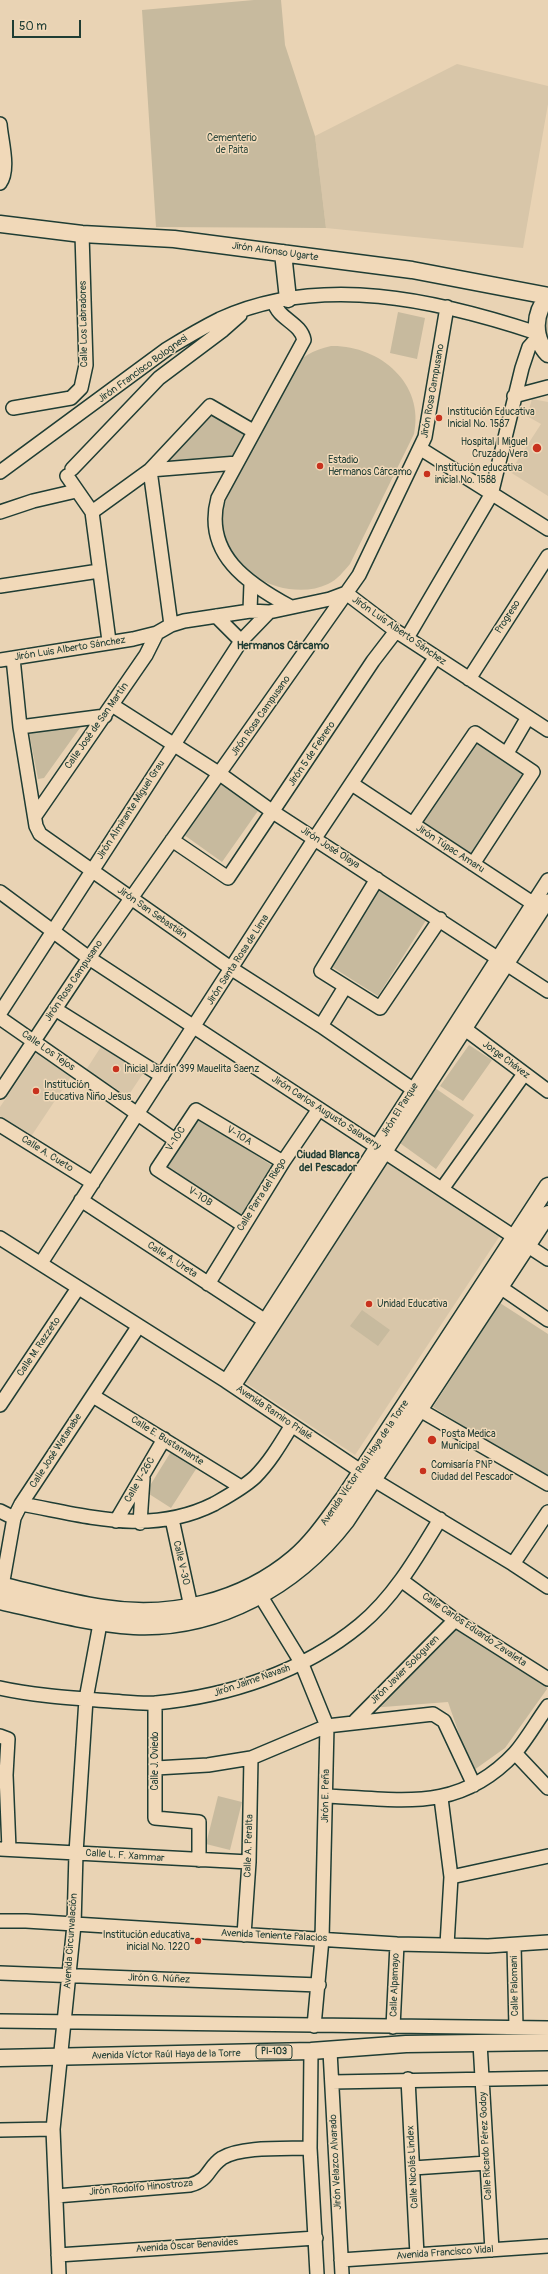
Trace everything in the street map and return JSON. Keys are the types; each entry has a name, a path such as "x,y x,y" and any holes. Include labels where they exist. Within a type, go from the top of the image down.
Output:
{"main road":[{"name":"Jirón Alfonso Ugarte","path":"0,224 82,234 174,239 283,253 412,270 548,296"},
{"path":"281,300 283,253"},
{"path":"548,296 538,315 537,335 548,354"},
{"name":"Avenida Víctor Raúl Haya de la Torre","path":"1,1591 102,1615 140,1626 183,1623 218,1614 258,1589 303,1549 368,1476 420,1410 500,1287 548,1186"},
{"name":"Avenida Víctor Raúl Haya de la Torre","path":"368,1476 521,1242 548,1214"},
{"name":"Avenida Víctor Raúl Haya de la Torre","path":"102,1615 171,1611 258,1589"},
{"name":"Avenida Víctor Raúl Haya de la Torre","path":"0,2058 61,2058 330,2051 406,2044 548,2042"}],"street":[{"path":"0,124 4,167 3,178 0,183"},
{"name":"Calle Los Labradores","path":"13,408 71,398 81,388 86,365 82,234"},
{"name":"Jirón Francisco Bolognesi","path":"0,472 167,349 222,318 281,300 316,295 357,295 405,300 447,307 537,335"},
{"path":"281,300 276,310 293,324 303,335 304,340 253,431 218,498 216,523 220,546 235,570 251,583 291,607"},
{"name":"Jirón Rosa Campusano","path":"0,1092 33,1040 89,958 132,900 172,840 359,575 421,449 425,437 447,307"},
{"path":"109,641 92,512 76,491 70,472 159,378 223,330 244,311"},
{"name":"Jirón 5 de Febrero","path":"172,840 228,878 373,661 402,634 491,495 514,396 529,347 537,335"},
{"path":"514,396 548,387"},
{"path":"92,512 150,470 210,406 253,431"},
{"path":"421,449 491,495 548,529"},
{"path":"150,470 236,463"},
{"path":"150,470 171,625"},
{"path":"0,512 33,501 76,491"},
{"name":"Progreso","path":"469,679 548,556"},
{"path":"0,586 99,571"},
{"path":"250,611 251,583"},
{"name":"Jirón Luis Alberto Sánchez","path":"6,659 156,633 171,625 216,616 250,611 269,612 330,600 346,593 435,658 548,730"},
{"name":"Jirón Almirante Miguel Grau","path":"0,1013 4,997 53,930 241,641 269,612"},
{"path":"216,616 241,641"},
{"name":"Calle José de San Martín","path":"35,816 146,655 156,633"},
{"name":"Jirón Santa Rosa de Lima","path":"41,1263 194,1025 232,969 315,838 435,658"},
{"name":"Jirón San Sebastián","path":"6,659 20,727 35,816 40,834 232,969 321,1026 414,1090"},
{"path":"20,727 108,710"},
{"name":"Jirón José Olaya","path":"108,710 174,744 220,774 273,812 440,919 548,991"},
{"path":"507,753 528,717"},
{"path":"413,824 475,733 507,753 533,772 473,864"},
{"name":"Jirón Túpac Amaru","path":"352,784 473,864 543,906"},
{"path":"377,879 321,971 345,987 380,1008 440,919"},
{"name":"Jirón El Parque","path":"230,1383 382,1150 414,1090 501,961 543,906 548,880"},
{"name":"Jirón Carlos Augusto Salaverry","path":"0,892 89,958 194,1025 548,1259"},
{"name":"Jirón El Parque","path":"230,1383 264,1320 465,1029 501,961"},
{"path":"321,1026 345,987"},
{"path":"55,1009 162,1076"},
{"name":"Calle Los Tejos","path":"0,1018 175,1140"},
{"name":"Jorge Chávez","path":"465,1029 548,1091"},
{"path":"442,1189 524,1074"},
{"name":"Calle Parra del Riego","path":"208,1284 243,1225 319,1109"},
{"name":"V-10A","path":"196,1110 283,1162"},
{"name":"V-10C","path":"157,1169 196,1110"},
{"name":"Calle A. Cueto","path":"0,1125 93,1182"},
{"name":"V-10B","path":"157,1169 243,1225"},
{"name":"Calle A. Ureta","path":"81,1200 264,1320"},
{"name":"Avenida Ramiro Prialé","path":"0,1238 230,1383 368,1476 513,1564 548,1588"},
{"path":"500,1287 548,1320"},
{"name":"Calle M. Razzeto","path":"0,1405 78,1288"},
{"name":"Calle José Watanabe","path":"1,1591 14,1518 21,1504 138,1326"},
{"name":"Calle E. Bustamante","path":"93,1396 241,1487"},
{"path":"420,1410 548,1484"},
{"path":"21,1504 116,1521 140,1523 172,1519 206,1508 241,1487 263,1467 292,1425"},
{"name":"Calle V-26C","path":"116,1521 164,1439"},
{"path":"140,1523 143,1475"},
{"path":"0,1510 14,1518"},
{"path":"513,1564 548,1512"},
{"name":"Calle V-30","path":"172,1519 191,1607"},
{"name":"Jirón Jaime Navash","path":"0,1688 86,1699 155,1703 225,1692 281,1672 327,1649 360,1624 401,1580 440,1519"},
{"name":"Calle Carlos Eduardo Zavaleta","path":"401,1580 455,1620 548,1679"},
{"name":"Jirón E. Peña","path":"258,1589 301,1662 328,1726 322,1939 319,1985 314,2026"},
{"name":"Avenida Circunvalación","path":"59,2274 53,2129 74,1925 76,1853 86,1699 102,1615"},
{"name":"Jirón Javier Sologuren","path":"355,1721 455,1620"},
{"name":"Calle J. Oviedo","path":"155,1703 155,1818 199,1822 199,1860"},
{"path":"326,1796 414,1800 441,1798 454,1794 474,1785 501,1766 515,1752 548,1706"},
{"path":"156,1768 208,1765 251,1758 288,1744 328,1726 355,1721 433,1714 439,1716 444,1721 474,1785"},
{"path":"0,1736 8,1739 3,1776 4,1849"},
{"path":"515,1752 548,1788"},
{"name":"Calle A. Peralta","path":"244,1934 249,1862 251,1758"},
{"path":"441,1798 451,1877 447,1945"},
{"name":"Calle L. F. Xammar","path":"4,1849 249,1862"},
{"path":"451,1877 548,1856"},
{"name":"Avenida Teniente Palacios","path":"0,1921 26,1921 397,1944 514,1945 548,1942"},
{"name":"Calle Alpamayo","path":"394,2027 397,1944"},
{"name":"Calle Palomani","path":"514,1945 516,2028"},
{"name":"Jirón G. Núñez","path":"0,1973 319,1985"},
{"path":"0,2022 65,2021 314,2026 548,2028"},
{"name":"Calle Ricardo Pérez Godoy","path":"480,2043 492,2250"},
{"path":"311,2051 310,2148 317,2274"},
{"name":"Jirón Velazco Alvarado","path":"330,2051 342,2274"},
{"path":"332,2082 408,2079 548,2078"},
{"name":"Calle Nicolás Lindex","path":"408,2079 417,2255"},
{"path":"0,2130 53,2129"},
{"name":"Jirón Rodolfo Hinostroza","path":"56,2196 190,2185 206,2179 217,2162 232,2154 310,2148"},
{"path":"413,2168 487,2163"},
{"name":"Avenida Óscar Benavides","path":"58,2255 316,2238"},
{"name":"Avenida Francisco Vidal","path":"341,2260 548,2246"}],"shaded area":[{"path":"457,64 548,86 548,104 523,248 326,228 315,136"},
{"name":"Hospital I Miguel Cruzado Vera","path":"532,399 548,402 548,496 510,472 541,424 527,416"},
{"name":"Inicial Jardín 399 Mauelita Saenz","path":"104,1042 146,1069 128,1096 86,1070"},
{"name":"Institución Educativa Niño Jesus","path":"37,1052 72,1075 30,1138 0,1119 0,1107"},
{"name":"Unidad Educativa","path":"378,1150 503,1231 355,1455 237,1377"}],"green space":[{"name":"Cementerio de Paita","path":"254,0 281,0 285,45 315,136 326,228 156,227 142,10"},
{"path":"548,304 548,347 541,320"},
{"path":"398,312 425,318 417,359 390,353"},
{"name":"Estadio Hermanos Cárcamo","path":"331,346 349,347 366,352 395,370 405,383 412,399 416,416 414,434 350,564 337,578 328,584 314,589 299,590 284,588 255,576 242,567 232,556 222,534 221,521 223,507 288,371 308,355"},
{"path":"209,413 245,431 232,457 163,462"},
{"path":"82,725 44,778 38,779 29,732"},
{"path":"477,740 523,770 521,781 471,854 420,820"},
{"path":"220,781 260,808 222,862 180,832"},
{"path":"379,882 430,914 378,996 329,965"},
{"path":"469,1045 492,1060 463,1101 440,1086"},
{"path":"435,1088 474,1115 436,1169 397,1141"},
{"path":"199,1118 274,1167 240,1218 166,1169"},
{"path":"500,1303 548,1334 548,1480 433,1407"},
{"path":"362,1310 390,1330 378,1346 350,1326"},
{"path":"172,1450 198,1466 171,1508 146,1492"},
{"path":"452,1625 546,1685 547,1689 505,1748 474,1770 471,1768 448,1702 370,1708"},
{"path":"218,1796 242,1802 230,1850 206,1844"}],"place":[{"name":"Institución Educativa Inicial No. 1587","path":"439,418"},
{"name":"Hospital I Miguel Cruzado Vera","path":"537,448"},
{"name":"Estadio Hermanos Cárcamo","path":"320,466"},
{"name":"Institución educativa inicial No. 1588","path":"427,474"},
{"name":"Inicial Jardín 399 Mauelita Saenz","path":"116,1069"},
{"name":"Institución Educativa Niño Jesus","path":"36,1091"},
{"name":"Unidad Educativa","path":"369,1304"},
{"name":"Posta Medica Municipal","path":"432,1440"},
{"name":"Comisaría PNP Ciudad del Pescador","path":"423,1471"},
{"name":"Institución educativa inicial No. 1220","path":"198,1941"}],"district":[{"name":"Hermanos Cárcamo","path":"283,646"},
{"name":"Ciudad Blanca del Pescador","path":"328,1161"}]}
